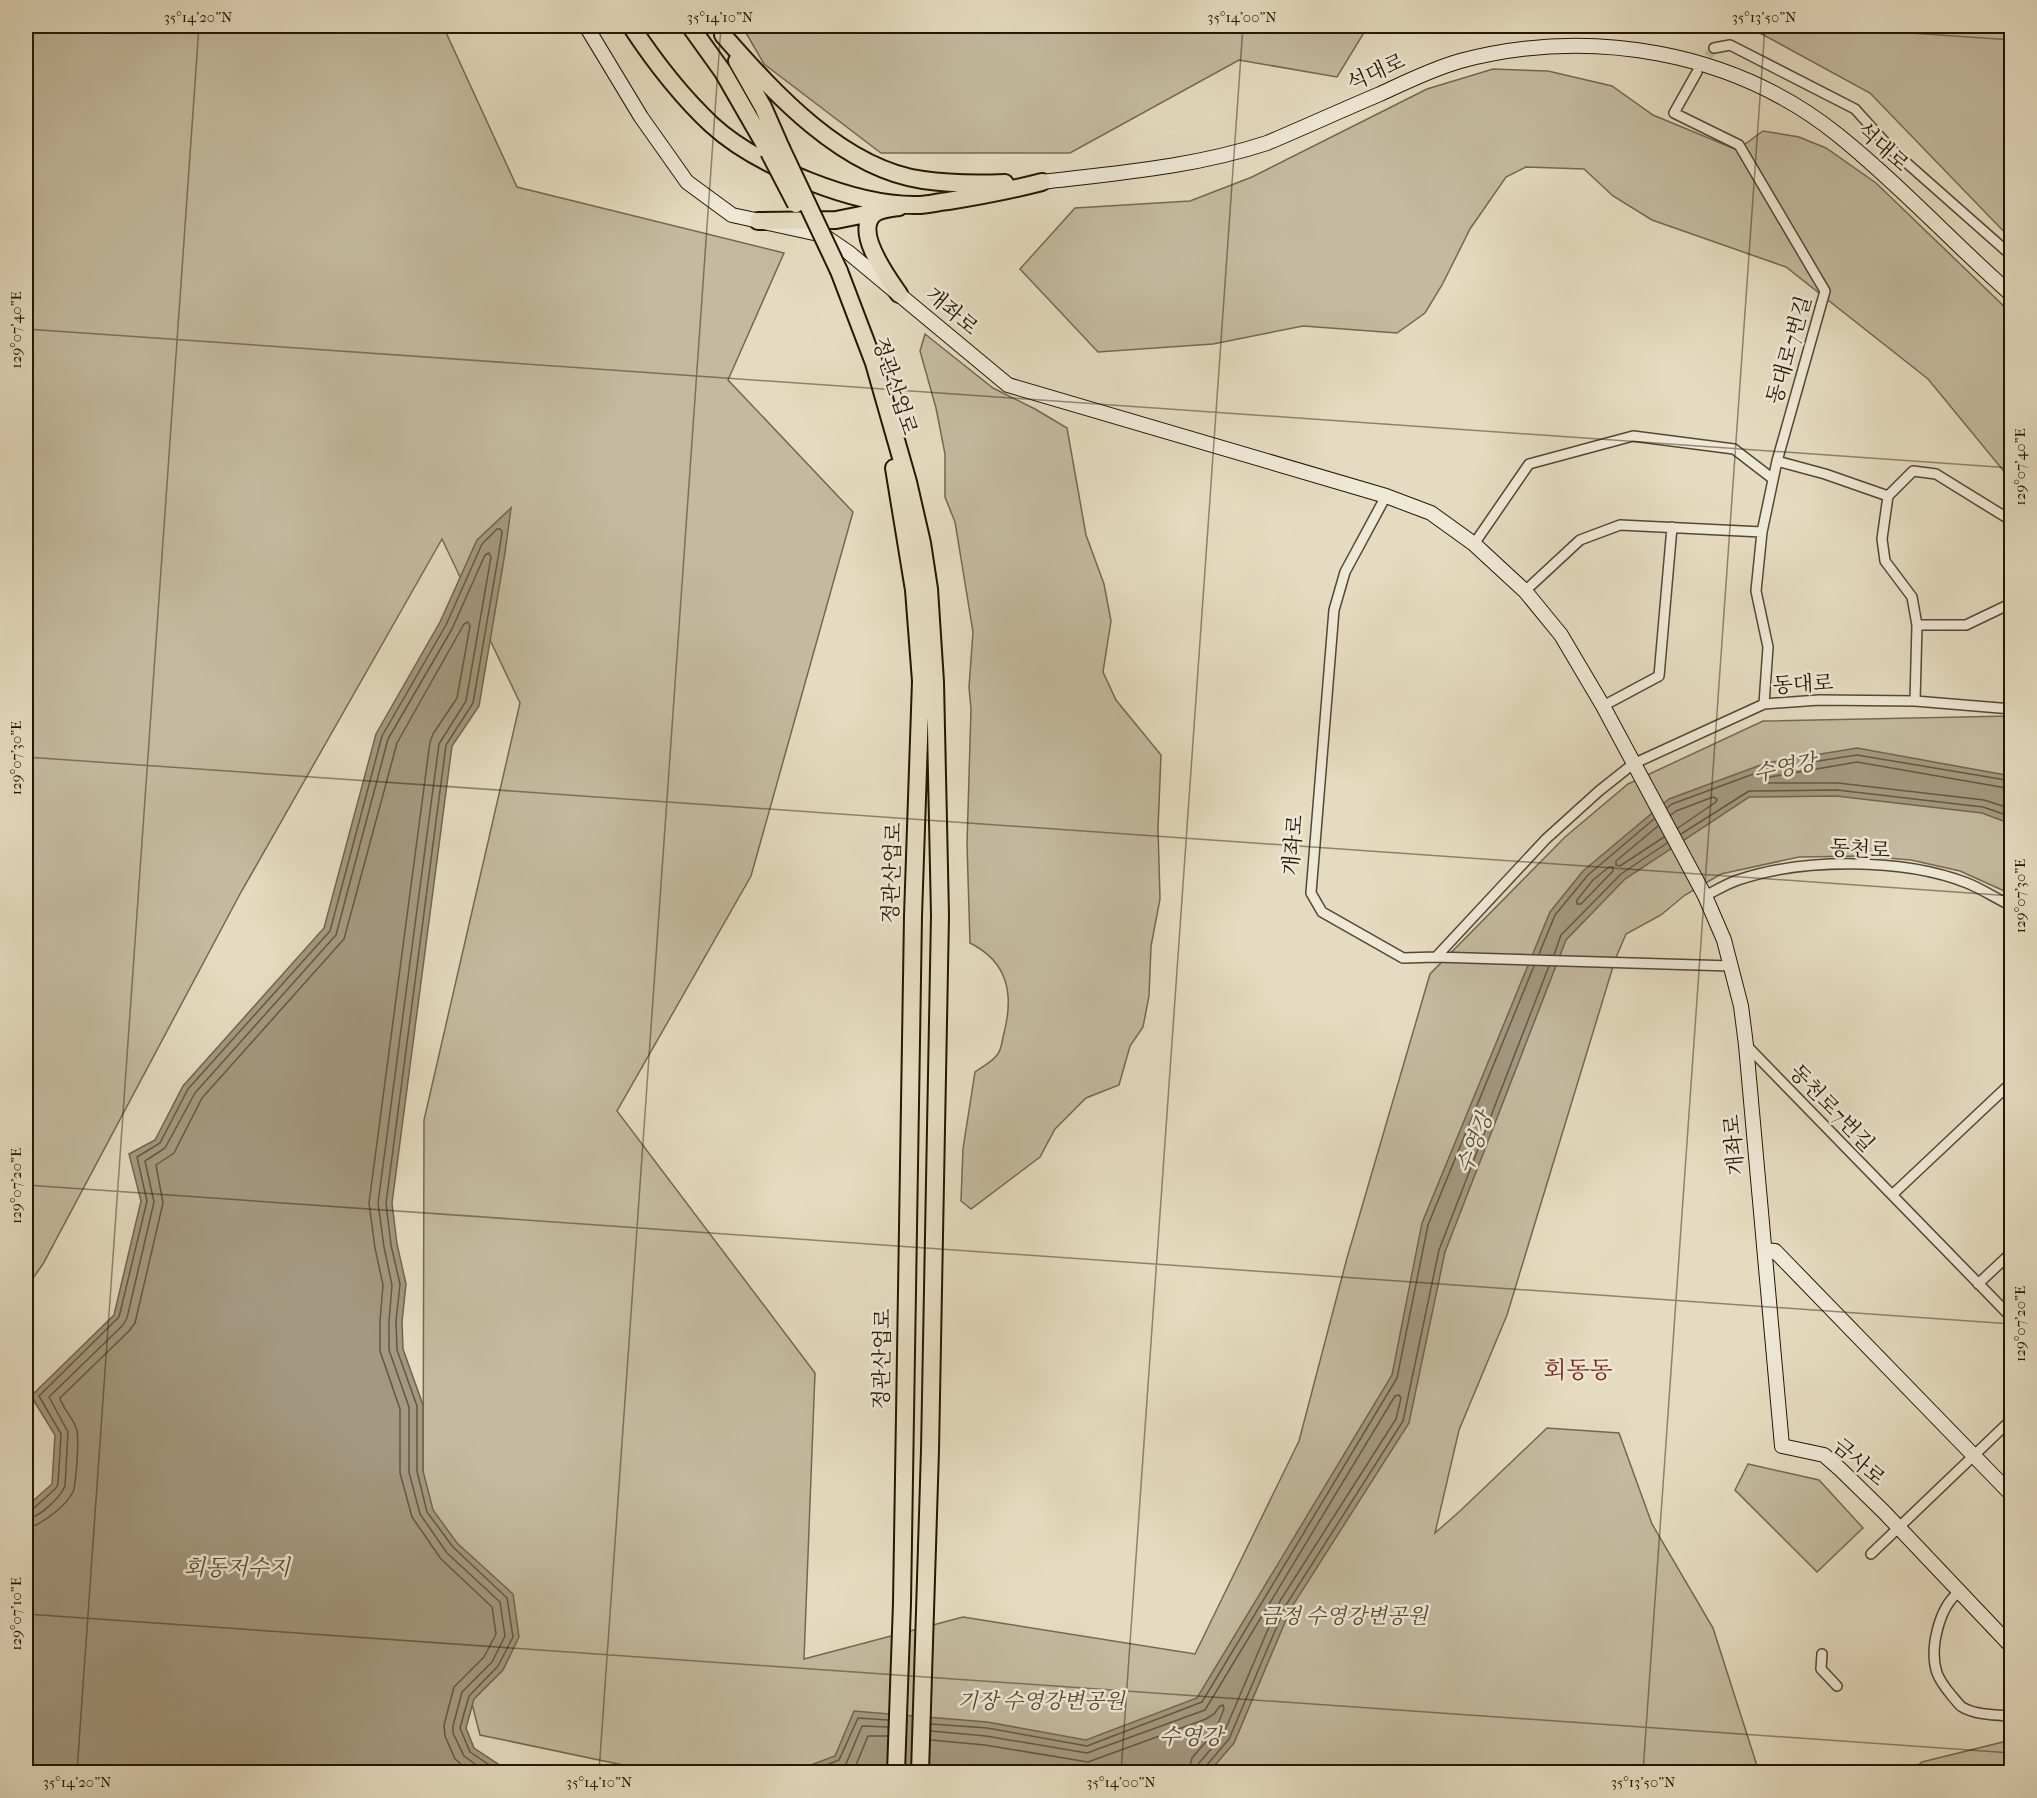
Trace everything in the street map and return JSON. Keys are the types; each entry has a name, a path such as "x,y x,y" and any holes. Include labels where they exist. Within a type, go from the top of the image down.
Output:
{"highway":[{"path":"631,26 685,98 712,125 740,146 824,188 871,199 917,205"},
{"path":"690,26 775,150 835,272"},
{"path":"720,30 770,86 826,136 886,170 922,180 982,184 1042,182"},
{"path":"720,30 763,107 775,150"},
{"path":"758,220 836,220 999,193 1042,182"},
{"path":"876,212 870,219 869,240 883,272 899,294"},
{"name":"정관산업로","path":"835,272 874,363 908,482 926,566 935,682 940,915 930,1450 920,1773"},
{"name":"정관산업로","path":"835,272 890,441 914,590 921,681 913,916 902,1603 896,1773"},
{"path":"884,1773 899,1691"}],"main road":[{"name":"개좌로","path":"586,26 641,117 687,182 732,215 823,235 848,252 1008,385 1386,496 1431,513 1474,544 1525,591 1561,635 1602,706 1703,894 1724,940 1741,1006 1765,1250"},
{"name":"석대로","path":"1042,182 1174,166 1242,151 1267,143 1422,75 1458,62 1535,48 1618,47 1687,58 1725,71 1791,101 1838,134 1868,160 2012,295"},
{"path":"1765,1250 1775,1251 2012,1495"},
{"name":"금사로","path":"1765,1250 1782,1446 1824,1455 1884,1512 2012,1647"}],"street":[{"path":"1714,48 1730,45 1855,109 1892,150 2012,256"},
{"name":"동대로7번길","path":"1697,72 1674,113 1739,144 1825,291 1777,461 1762,532 1756,591 1768,647 1764,704"},
{"path":"1474,544 1529,464 1633,436 1734,449 1773,479"},
{"path":"1777,461 1825,474 1888,496"},
{"path":"1916,701 1917,625 1912,597 1884,561 1882,539 1888,496 1914,471 1936,474 2012,521"},
{"name":"개좌로","path":"1386,496 1345,572 1334,610 1311,893 1322,912 1403,958 1453,956 1731,966"},
{"path":"1525,591 1580,540 1620,525 1762,532"},
{"path":"1602,706 1659,676 1672,527"},
{"path":"1917,625 1966,625 2012,603"},
{"name":"동대로","path":"1633,764 1764,704 1819,699 1916,701 2012,709"},
{"path":"1436,957 1546,839 1599,790 1633,764"},
{"name":"동천로","path":"1703,894 1770,872 1817,865 1871,865 1934,873 1968,884 2012,906"},
{"name":"동천로7번길","path":"1746,1045 2012,1318"},
{"path":"1892,1195 2012,1082"},
{"path":"1978,1284 2012,1252"},
{"path":"1871,1554 2012,1419"},
{"path":"1959,1592 1950,1599 1940,1624 1934,1651 1937,1673 1946,1689 1961,1706 1977,1712 2012,1716"},
{"path":"1822,1654 1821,1669 1837,1686"}],"green space":[{"path":"26,26 443,26 517,187 784,253 728,380 853,512 751,876 617,1111 815,1373 804,1659 963,1617 1195,1654 1299,1441 1347,1258 1430,974 1565,837 1628,784 1763,721 2011,716 2011,894 1960,871 1911,860 1863,856 1799,857 1721,874 1685,895 1661,915 1626,934 1615,960 1507,1315 1459,1430 1435,1533 1547,1428 1619,1433 1652,1524 1713,1628 1759,1772 633,1772 637,1768 480,1735 423,1512 424,1120 520,703 442,539 240,894 43,1264 26,1288"},
{"path":"742,26 1368,26 1337,77 1239,60 1070,153 881,153 764,64"},
{"path":"1430,26 1541,26 1490,32"},
{"path":"1615,26 2011,26 2011,239 1870,93 1760,33"},
{"path":"1493,69 1548,71 1612,86 1653,115 1737,150 1763,131 1799,137 1826,148 1876,183 2011,313 2011,480 1928,379 1786,267 1652,220 1613,196 1584,169 1526,167 1506,177 1470,229 1425,313 1397,333 1303,326 1213,344 1098,352 1020,269 1075,208 1190,201 1252,177 1427,89"},
{"path":"925,334 993,388 1067,428 1086,535 1104,584 1111,621 1103,672 1116,700 1161,755 1158,828 1160,899 1151,946 1149,996 1143,1027 1130,1046 1119,1085 1086,1098 1055,1129 1040,1157 971,1209 961,1201 963,1149 975,1072 992,1060 1000,1050 1007,1019 1008,992 1005,980 993,960 970,943 967,844 971,709 969,687 973,632 955,522 945,497 945,454 936,408 920,351"},
{"path":"1748,1464 1819,1480 1863,1528 1817,1572 1735,1490"},
{"path":"2011,1740 2011,1772 1910,1772 1922,1762"}],"water":[{"name":"회동저수지","path":"511,508 479,706 452,746 392,1203 397,1244 406,1284 402,1322 403,1349 423,1405 423,1471 433,1510 457,1543 513,1594 519,1637 503,1670 474,1699 466,1728 474,1748 510,1772 26,1772 26,1507 52,1484 55,1435 31,1396 114,1315 141,1201 129,1154 155,1140 183,1086 324,928 376,734 440,622 477,540"},
{"name":"수영강","path":"1857,748 2011,776 2011,824 1982,813 1836,796 1749,797 1625,879 1566,940 1445,1252 1409,1423 1291,1608 1234,1743 1209,1772 792,1772 835,1756 854,1711 987,1722 1086,1740 1197,1698 1392,1375 1422,1223 1550,912 1583,871 1669,799 1766,763"}],"tunnel":[{"path":"1700,67 1714,48"}],"district":[{"name":"회동동","path":"1578,1370"}],"park label":[{"name":"금정 수영강변공원","path":"1344,1616"},
{"name":"기장 수영강변공원","path":"1041,1701"}]}
